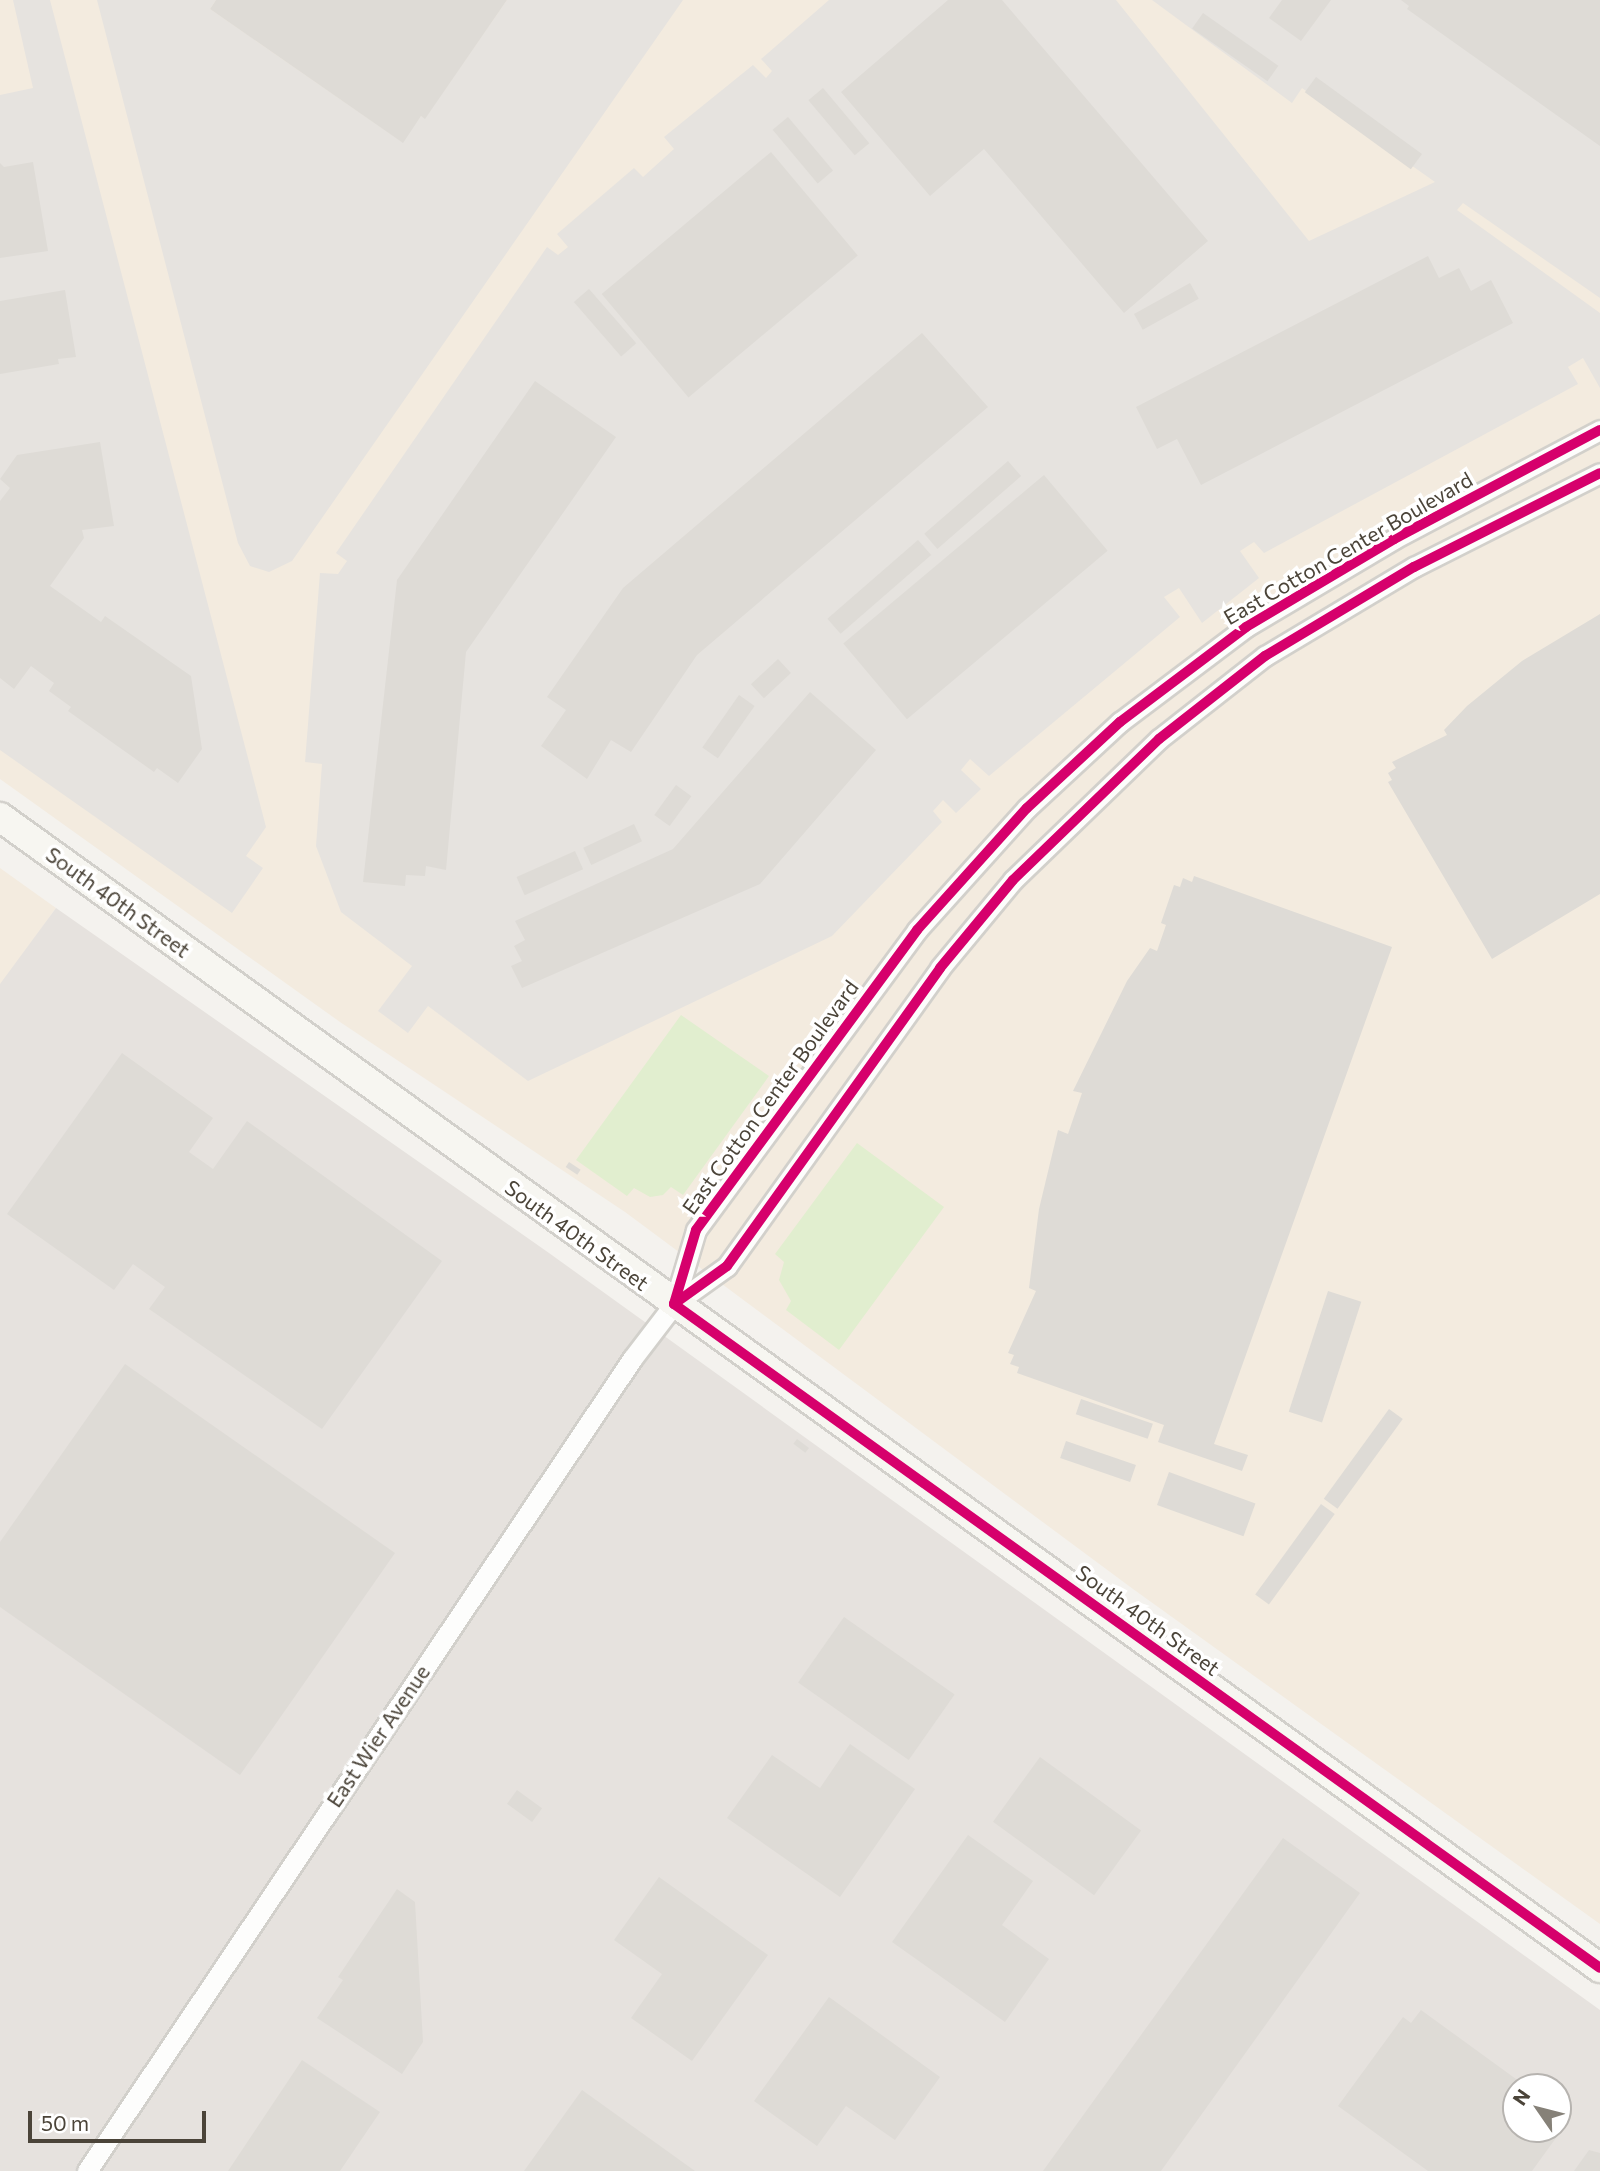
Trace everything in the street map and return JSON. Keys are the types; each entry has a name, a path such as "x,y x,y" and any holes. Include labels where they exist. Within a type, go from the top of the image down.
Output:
{"main road":[{"name":"South 40th Street","path":"0,817 1600,1968"}],"street":[{"name":"East Cotton Center Boulevard","path":"674,1304 696,1230 917,930 1027,808 1120,722 1246,627 1394,539 1600,430"},
{"path":"674,1304 727,1266 940,968 1006,889 1159,739 1277,649 1414,567 1600,472"},
{"name":"East Wier Avenue","path":"87,2171 632,1359 674,1304"}],"shaded area":[{"path":"0,0 1600,0 1600,1924 1133,1589 625,1212 340,1022 0,779"},
{"path":"13,0 50,0 266,827 246,856 263,868 232,913 0,750 0,95 33,88"},
{"path":"97,0 216,0 210,9 402,142 421,116 425,118 507,0 683,0 292,561 269,572 250,566 238,543"},
{"path":"829,0 1116,0 1309,241 1435,182 1302,88 1292,103 1152,0 1600,0 1600,298 1463,203 1457,210 1600,313 1600,388 1583,358 1568,367 1578,384 1264,553 1254,542 1240,551 1259,578 1202,623 1179,588 1164,597 1180,617 989,776 970,759 961,770 981,789 956,813 943,800 933,811 942,822 832,936 528,1081 428,1006 408,1033 378,1011 412,966 341,912 316,846 322,764 305,762 320,573 338,574 347,561 336,553 547,247 558,255 568,247 557,234 634,168 643,177 674,149 664,137 753,65 766,78 772,71 761,59"},
{"path":"0,868 56,908 0,986"},
{"path":"56,908 549,1253 1600,2010 1600,2171 0,2171 0,984"}],"green space":[{"path":"681,1015 769,1076 683,1195 671,1187 663,1195 650,1197 634,1188 627,1196 576,1160"},
{"path":"857,1143 944,1207 839,1350 786,1310 791,1301 779,1280 784,1262 775,1254"}],"building":[{"path":"216,0 507,0 425,119 421,116 403,143 210,9"},
{"path":"948,0 1002,0 1208,241 1124,313 984,149 930,196 841,92"},
{"path":"1282,0 1331,0 1301,41 1269,18"},
{"path":"1401,0 1600,0 1600,146 1407,9 1409,6"},
{"path":"1203,13 1278,66 1267,81 1192,29"},
{"path":"1316,77 1422,154 1411,169 1305,92"},
{"path":"823,88 869,143 855,155 808,100"},
{"path":"788,117 833,171 818,183 773,130"},
{"path":"771,152 858,255 688,397 602,294"},
{"path":"33,162 48,251 0,258 0,163 4,167"},
{"path":"1428,256 1439,278 1459,268 1471,291 1491,280 1513,323 1201,485 1177,439 1157,449 1136,407"},
{"path":"1190,283 1199,299 1143,330 1134,314"},
{"path":"589,289 636,343 621,356 574,302"},
{"path":"65,290 76,357 58,359 59,364 0,374 0,301"},
{"path":"922,333 988,407 697,655 631,752 611,740 587,779 541,746 566,710 547,697 623,588"},
{"path":"535,381 616,437 466,652 446,870 426,866 425,876 406,875 405,886 363,882 397,580"},
{"path":"100,442 114,526 82,530 84,538 50,586 101,622 105,616 191,676 202,749 178,783 157,768 154,772 68,711 71,707 49,691 54,683 31,666 14,689 0,678 0,501 10,488 0,479 17,455"},
{"path":"1008,461 1021,476 937,549 924,534"},
{"path":"1044,475 1108,551 907,719 843,643"},
{"path":"918,540 931,555 841,634 827,619"},
{"path":"1600,614 1600,894 1492,959 1388,782 1392,780 1388,773 1396,768 1392,762 1447,735 1444,730 1467,706 1522,661"},
{"path":"778,659 791,673 764,698 751,684"},
{"path":"810,692 876,750 760,884 522,988 511,966 522,961 514,946 525,940 515,921 673,849"},
{"path":"739,695 755,706 718,758 702,747"},
{"path":"676,785 691,796 670,826 654,815"},
{"path":"634,824 642,841 591,865 583,848"},
{"path":"575,851 583,869 525,895 517,877"},
{"path":"1194,876 1392,947 1214,1444 1248,1455 1242,1471 1158,1442 1164,1425 1017,1373 1019,1367 1010,1364 1014,1355 1008,1353 1036,1291 1029,1288 1039,1209 1058,1130 1068,1134 1082,1093 1073,1091 1127,981 1150,948 1157,951 1166,925 1161,923 1174,885 1180,887 1183,878 1192,882"},
{"path":"122,1053 213,1118 189,1152 213,1169 247,1121 442,1261 322,1429 149,1309 165,1287 133,1264 114,1290 7,1214"},
{"path":"569,1162 581,1170 577,1175 566,1167"},
{"path":"1328,1291 1361,1302 1322,1423 1289,1412"},
{"path":"125,1364 395,1553 240,1775 0,1607 0,1542"},
{"path":"1081,1399 1153,1424 1148,1439 1076,1414"},
{"path":"1389,1409 1403,1419 1338,1509 1324,1499"},
{"path":"797,1439 809,1448 805,1453 793,1444"},
{"path":"1066,1441 1136,1465 1130,1482 1060,1458"},
{"path":"1169,1472 1255,1503 1243,1536 1157,1505"},
{"path":"1321,1504 1335,1514 1269,1605 1255,1595"},
{"path":"844,1617 955,1694 909,1760 798,1683"},
{"path":"850,1744 915,1789 840,1897 727,1818 772,1755 820,1788"},
{"path":"1040,1757 1141,1830 1094,1895 993,1822"},
{"path":"517,1790 542,1808 532,1822 507,1804"},
{"path":"968,1835 1033,1881 1002,1925 1049,1959 1005,2022 892,1942"},
{"path":"1283,1838 1360,1893 1161,2171 1043,2171"},
{"path":"659,1877 768,1955 692,2061 631,2018 662,1974 614,1940"},
{"path":"397,1889 415,1902 423,2042 402,2074 317,2018 343,1980 338,1977"},
{"path":"829,1997 940,2077 895,2140 846,2106 817,2146 754,2101"},
{"path":"1421,2010 1508,2073 1502,2073 1502,2143 1552,2143 1532,2171 1428,2171 1338,2106 1403,2017 1411,2023"},
{"path":"302,2060 380,2112 340,2171 228,2171"},
{"path":"582,2090 695,2171 524,2171"},
{"path":"1589,2150 1600,2153 1600,2171 1574,2171"}],"cycle path":[{"path":"674,1304 696,1230 917,930 1027,808 1120,722 1246,627 1394,539 1600,430"},
{"path":"674,1304 727,1266 940,968 1013,880 1159,739 1265,656 1414,567 1600,473"},
{"path":"674,1304 1600,1968"}]}
